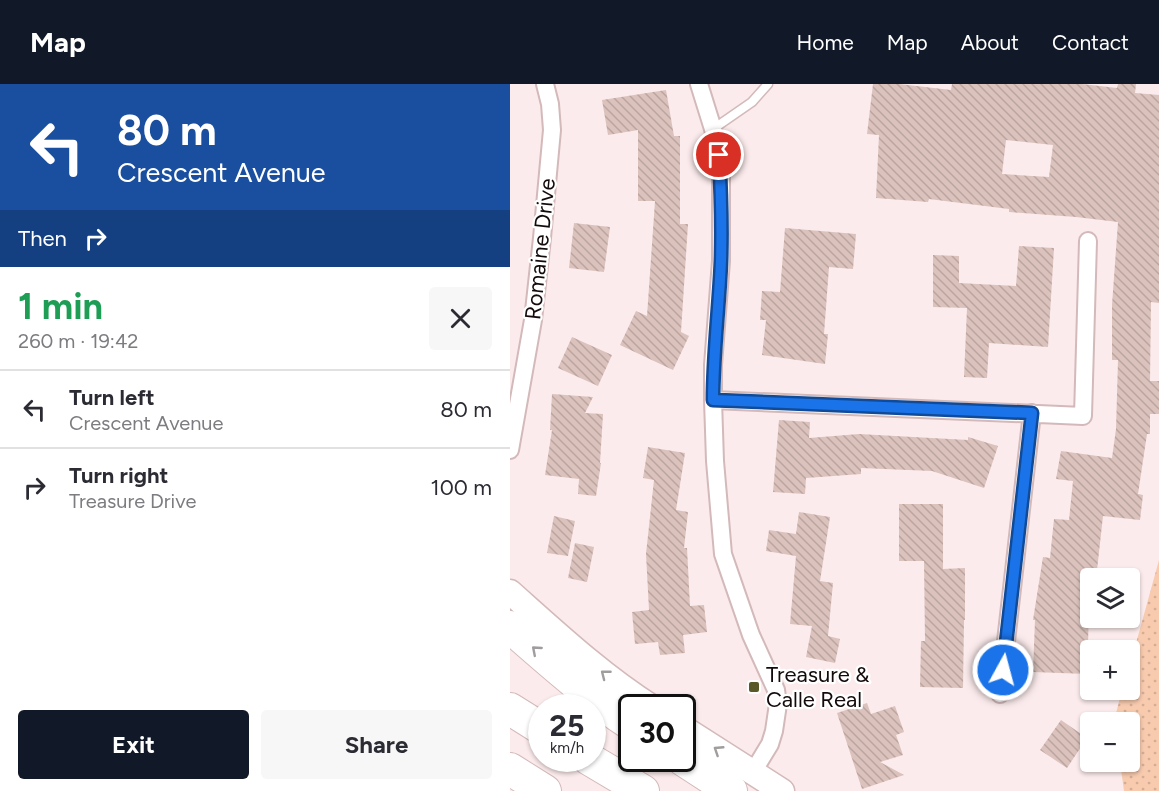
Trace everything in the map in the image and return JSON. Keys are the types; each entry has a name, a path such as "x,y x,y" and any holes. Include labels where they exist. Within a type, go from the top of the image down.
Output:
{"highway":[{"path":"510,627 618,716"},
{"path":"510,709 528,720"},
{"path":"696,764 742,782"},
{"path":"510,769 545,791"},
{"path":"606,769 643,791"}],"street":[{"name":"Romaine Drive","path":"510,450 532,320 542,238 552,130 550,104 545,84"},
{"path":"699,84 713,129 719,155 721,179 721,261 713,365 713,400 715,461 723,554 751,635 777,697 777,717 770,744 742,782"},
{"path":"713,400 1083,416 1088,241"},
{"path":"1000,694 1032,413"},
{"path":"510,592 581,655 631,694"},
{"path":"696,740 742,782 782,791"}],"lane":[{"path":"713,129 752,102 768,84"}],"shaded area":[{"path":"1159,560 1159,791 1124,791 1121,772 1140,772 1140,712 1116,712 1119,700 1140,700 1140,640 1137,640"}],"building":[{"path":"873,84 899,84 951,90 952,84 1082,84 1117,88 1118,84 1136,84 1135,93 1159,95 1159,303 1151,302 1150,381 1159,381 1159,414 1150,414 1150,434 1147,434 1138,494 1143,495 1140,520 1103,516 1097,568 1080,568 1080,628 1088,628 1088,640 1080,640 1080,674 1033,672 1035,620 1033,620 1043,557 1050,558 1054,519 1069,520 1073,481 1056,479 1061,451 1112,458 1116,429 1118,360 1112,360 1112,305 1118,222 1009,212 1009,209 929,199 928,202 876,198 879,135 867,134","holes":["1006,140 1053,145 1049,177 1002,174"]},
{"path":"666,90 674,136 680,136 680,224 688,224 681,332 689,336 673,370 620,345 636,311 647,316 655,201 638,201 638,130 608,135 602,100"},
{"path":"574,223 610,227 604,272 569,268"},
{"path":"785,228 856,234 853,269 829,267 824,334 828,334 825,364 762,355 766,320 760,320 762,291 780,292"},
{"path":"1019,246 1054,248 1048,347 989,343 987,378 964,377 967,308 933,307 933,255 959,256 959,283 1016,286"},
{"path":"572,337 612,355 598,386 558,368"},
{"path":"552,394 593,397 585,413 603,414 601,463 596,496 578,494 579,479 545,475 552,430 550,430"},
{"path":"779,420 810,422 809,438 859,434 968,440 968,437 998,446 984,488 932,471 861,468 861,474 806,478 805,494 773,492"},
{"path":"648,447 685,453 676,510 688,512 684,548 687,548 690,606 704,605 707,632 683,635 685,653 660,655 658,642 635,644 632,612 649,610 646,554 654,480 643,478"},
{"path":"899,504 943,504 943,569 965,568 963,688 920,687 921,641 925,641 924,561 899,561"},
{"path":"799,512 830,517 820,581 833,583 828,636 840,639 835,663 806,657 812,626 790,624 796,556 766,551 769,530 796,534"},
{"path":"554,516 575,521 568,556 547,553"},
{"path":"575,543 594,547 587,582 568,578"},
{"path":"867,703 871,714 895,706 904,732 896,735 903,755 880,762 904,775 862,789 837,713"},
{"path":"1061,720 1080,733 1080,748 1067,768 1040,750"}],"place":[{"name":"Treasure & Calle Real","path":"754,687"}],"route":[{"path":"719,155 721,261 713,365 713,400 1032,413 1003,670"}]}
